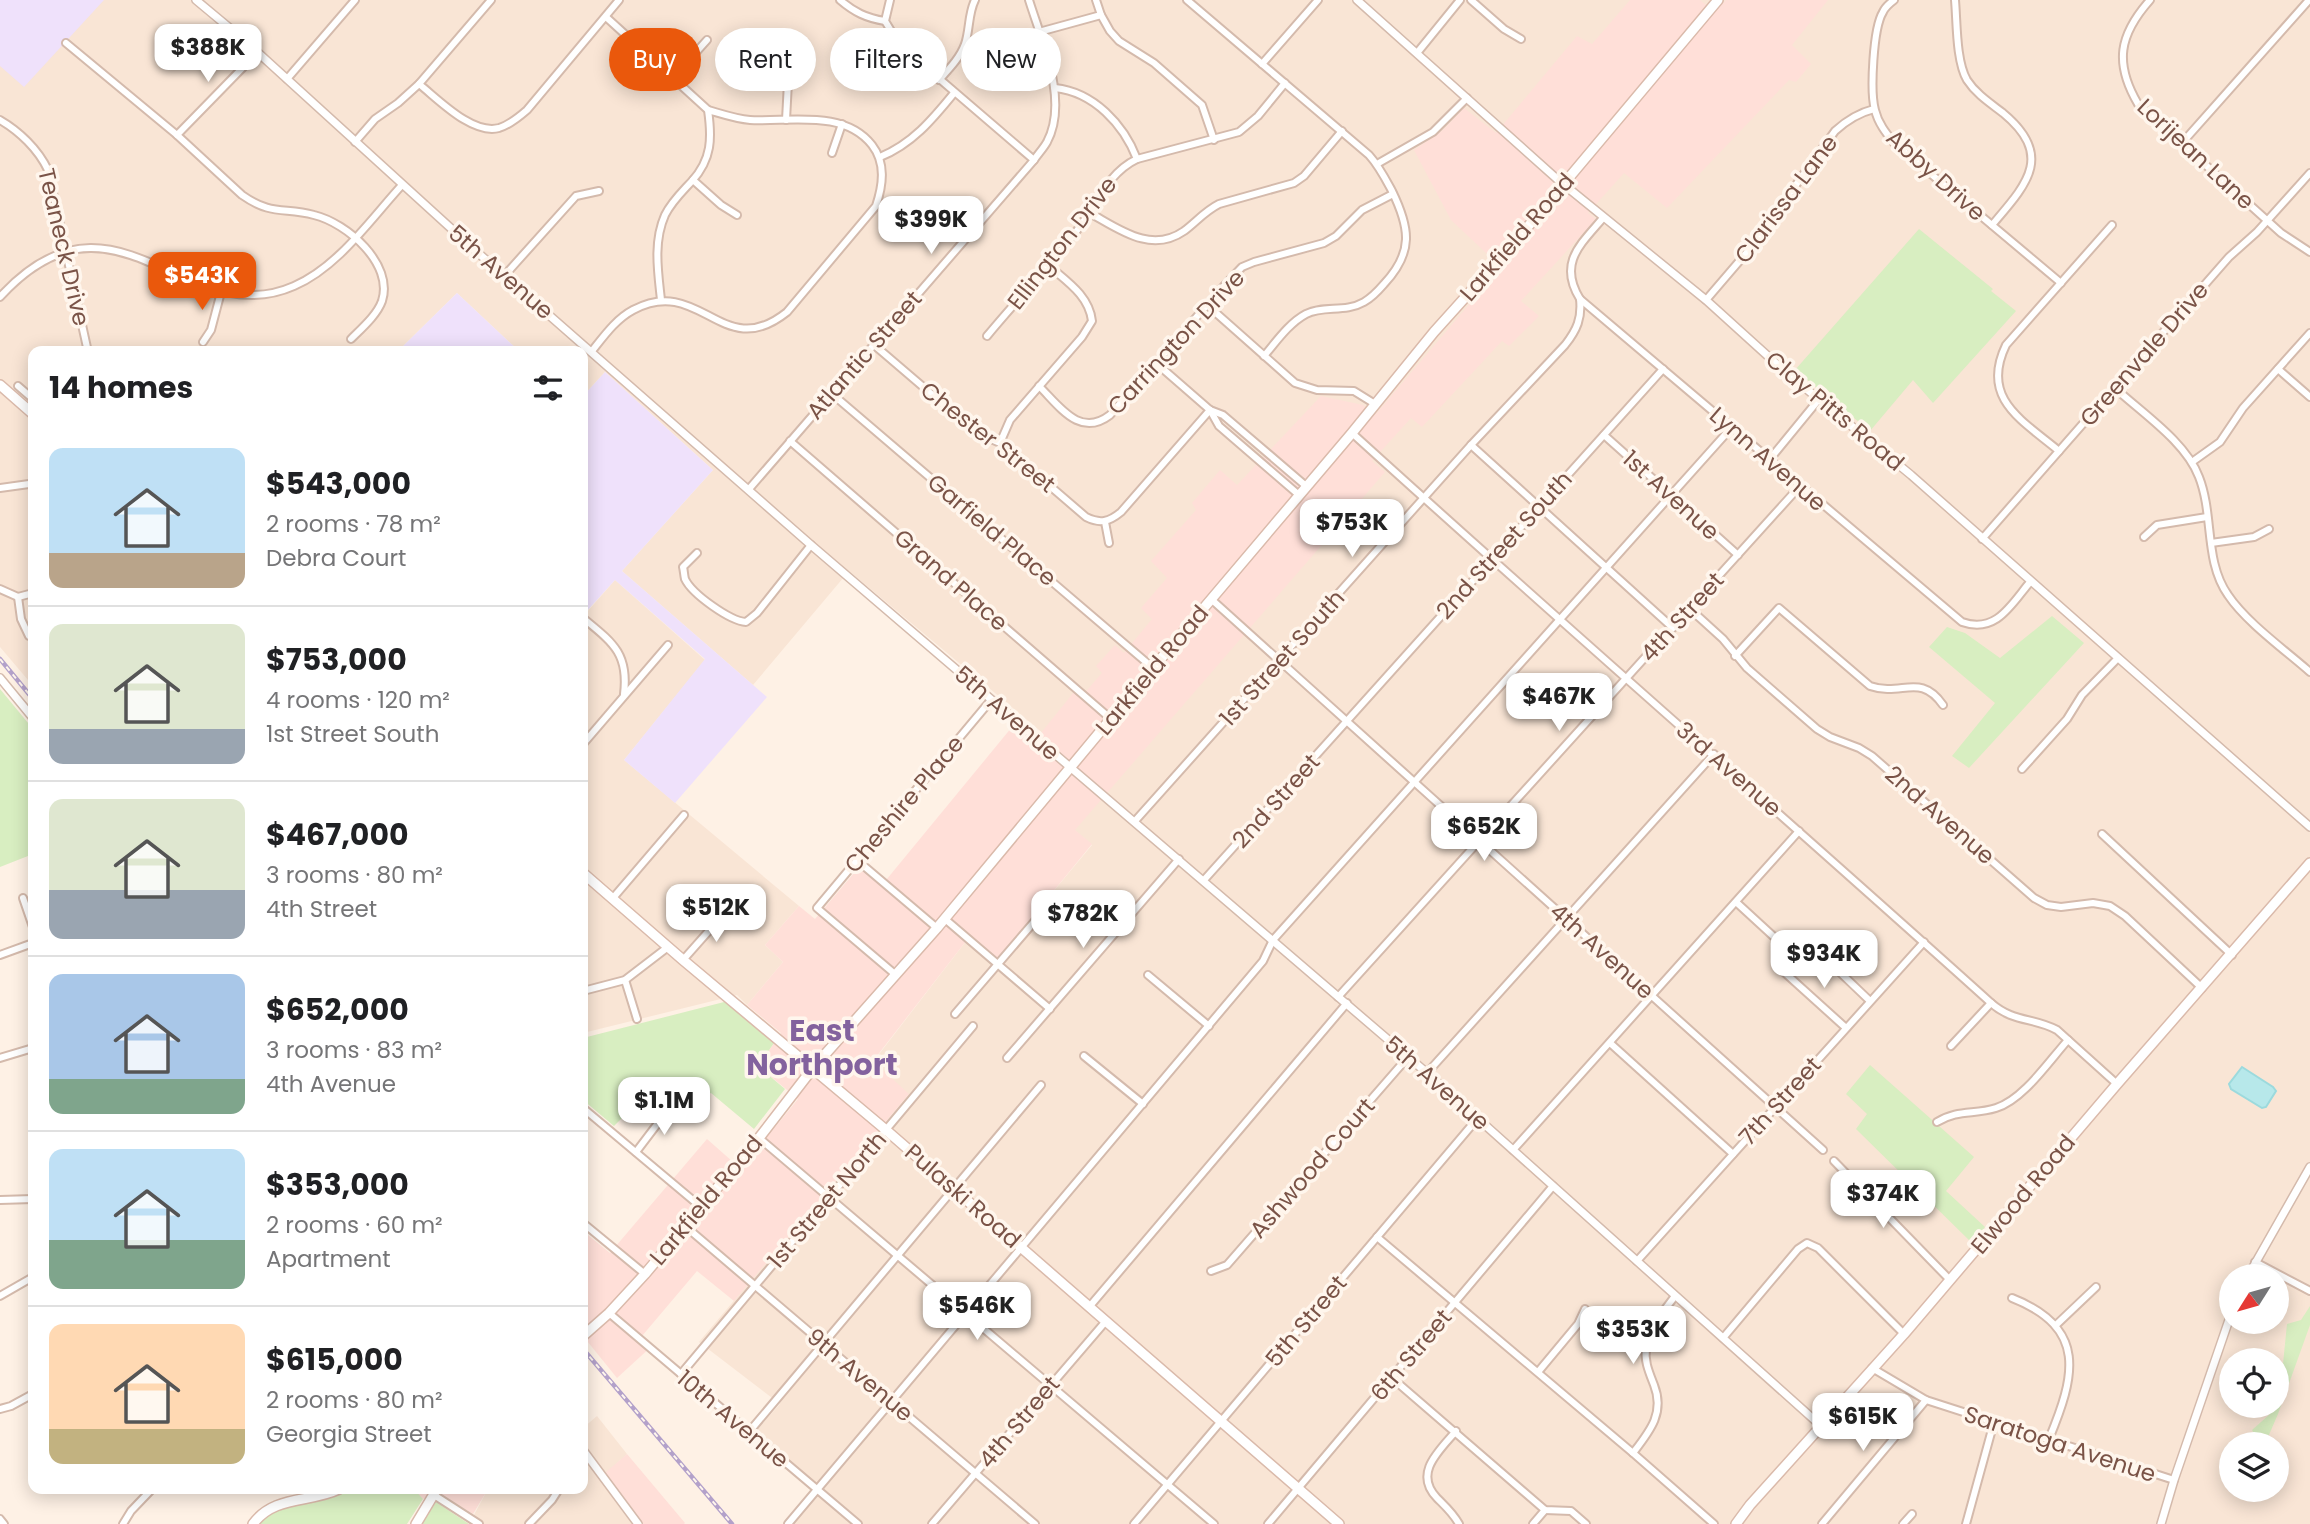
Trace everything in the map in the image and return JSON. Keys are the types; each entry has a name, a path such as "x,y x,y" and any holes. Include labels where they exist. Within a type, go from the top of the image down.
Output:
{"main road":[{"name":"Larkfield Road","path":"588,1332 645,1274 759,1138 813,1068 945,919 1306,486 1718,0"},
{"path":"0,385 28,410"},
{"name":"Elwood Road","path":"1742,1522 1820,1425 1904,1334 2310,863"},
{"name":"Pulaski Road","path":"588,877 954,1188 1339,1524"},
{"path":"253,1524 266,1510 276,1505 319,1494"},
{"path":"416,1524 435,1494"}],"street":[{"name":"5th Avenue","path":"196,0 586,346"},
{"path":"286,79 355,0"},
{"path":"355,142 375,119 419,84 491,0"},
{"path":"419,84 456,115 470,123 497,129 527,110 619,0"},
{"path":"840,0 856,13 885,21 890,28"},
{"path":"885,21 890,0"},
{"path":"947,71 965,44 971,8 975,0"},
{"name":"Atlantic Street","path":"1029,0 1038,28"},
{"path":"1096,0 1101,15 1119,41 1153,63 1202,105 1214,140"},
{"path":"1187,0 1342,131 1377,164 1406,225 1405,251 1393,275 1365,302 1342,310 1319,310 1307,314 1264,356"},
{"path":"1262,64 1318,0"},
{"name":"Clay Pitts Road","path":"1357,0 1563,184 1706,300 1758,348 1911,475 2310,827"},
{"path":"1417,53 1460,0"},
{"path":"1471,0 1504,29 1521,39"},
{"name":"Abby Drive","path":"1894,0 1883,12 1875,40 1874,109 1880,123 1894,143 2061,283"},
{"path":"1955,0 1962,68 1976,91 2022,131 2032,158 2030,174 2022,189 1992,225"},
{"name":"Lorijean Lane","path":"2150,0 2129,28 2122,54 2130,90 2138,104 2268,221 2295,244 2310,252"},
{"path":"2182,143 2309,0"},
{"path":"1054,28 1101,15"},
{"path":"606,17 618,28"},
{"path":"701,47 707,40"},
{"path":"66,43 255,204 267,209 305,213 329,220 354,237 379,268 384,281 384,291 381,304 351,339"},
{"path":"177,135 257,53"},
{"name":"Ellington Drive","path":"987,335 1048,265 1090,213 1111,180 1126,165 1137,159 1239,132 1285,83"},
{"path":"947,87 1034,160"},
{"path":"1061,89 1077,93 1111,118 1127,136 1137,159"},
{"path":"592,351 621,318 632,310 661,300 686,303 724,324 747,330 772,324 788,312 876,206 881,190 880,158 865,137 854,128 842,124 749,120 708,110 688,91"},
{"path":"786,120 788,91"},
{"name":"Atlantic Street","path":"749,489 1034,160 1047,142 1052,127 1055,91"},
{"path":"880,158 914,138 954,93"},
{"path":"1377,164 1433,132 1466,98"},
{"name":"Clarissa Lane","path":"1706,300 1748,251 1835,131 1847,120 1874,109"},
{"path":"661,300 657,259 662,224 673,202 702,168 711,146 708,110"},
{"name":"Teaneck Drive","path":"0,120 19,134 42,158 51,184 87,346"},
{"path":"832,153 842,124"},
{"path":"1090,213 1141,239 1154,241 1170,238 1219,204 1294,183 1304,176 1342,131"},
{"name":"Greenvale Drive","path":"1982,539 2229,257 2268,221 2310,173"},
{"path":"693,180 720,205 737,215"},
{"path":"0,297 35,265 66,251 97,248 114,250 221,292 261,295 294,286 335,258 402,185"},
{"path":"505,275 576,195 599,191"},
{"name":"Carrington Drive","path":"1039,386 1073,419 1082,423 1093,424 1110,415 1242,267 1324,243 1336,236 1362,210 1393,194"},
{"path":"1580,299 1570,277 1572,258 1576,249 1603,218"},
{"path":"2059,451 2009,409 1997,384 1999,359 2006,345 2112,225"},
{"path":"1000,443 1010,420 1092,321 1082,295 1048,265"},
{"path":"203,342 211,330 221,292"},
{"name":"Lynn Avenue","path":"1580,299 1962,622 1984,626 1993,622 2031,582"},
{"name":"1st Street South","path":"1135,821 1574,334 1579,322 1580,299"},
{"path":"1206,306 1295,383 1306,388 1354,391 1375,404"},
{"path":"2192,462 2220,442 2243,408 2310,333"},
{"name":"Chester Street","path":"873,344 977,433 1000,443 1086,517 1105,522"},
{"name":"5th Avenue","path":"588,348 811,545 1347,1003 1820,1425"},
{"path":"1156,363 1210,410 1219,426 1299,495"},
{"name":"2nd Street South","path":"1347,721 1663,369"},
{"path":"2278,369 2310,397"},
{"path":"18,386 28,395"},
{"path":"2115,388 2181,448 2192,462 2202,485 2216,572 2228,595 2252,621 2310,672"},
{"name":"Garfield Place","path":"831,393 1153,668"},
{"path":"1770,459 1820,398"},
{"path":"1210,410 1223,415 1306,486"},
{"path":"1109,543 1105,522 1121,512 1210,410"},
{"path":"788,1524 1264,961 1273,940 1732,427"},
{"name":"3rd Avenue","path":"1352,433 1991,1003 2009,1016 2047,1024 2057,1030 2117,1084"},
{"name":"1st Avenue","path":"1604,435 1738,555"},
{"name":"Grand Place","path":"790,441 1111,719"},
{"path":"1471,446 1673,628"},
{"path":"1267,467 1274,459"},
{"path":"0,488 28,484"},
{"name":"4th Street","path":"1338,997 1800,486"},
{"path":"2144,537 2157,525 2207,517"},
{"path":"2211,543 2254,537 2269,529"},
{"path":"697,553 683,567 686,580 727,615 748,625 811,545"},
{"path":"0,589 18,597 28,594"},
{"path":"18,597 24,629 28,635"},
{"name":"4th Avenue","path":"1211,599 1823,1150"},
{"path":"1735,656 1779,608 1870,687 1881,690 1923,687 1934,693 1943,705"},
{"name":"2nd Avenue","path":"1690,609 1723,639 1735,656 1817,729 1872,756 2034,898 2047,905 2061,907 2093,903 2110,906 2202,988"},
{"path":"588,623 609,640 619,653 626,676 624,696"},
{"path":"588,738 668,645"},
{"path":"2022,769 2067,719 2082,695 2118,658"},
{"path":"0,678 28,712"},
{"name":"Cheshire Place","path":"896,975 817,908 991,700"},
{"name":"2nd Street","path":"1204,880 1347,721"},
{"path":"1427,1073 1714,754"},
{"path":"613,898 684,815"},
{"path":"1513,1150 1799,831"},
{"path":"2102,834 2232,955"},
{"path":"1007,1058 1179,859"},
{"path":"859,860 937,928"},
{"path":"23,898 28,912"},
{"path":"1736,902 1773,936 1807,948 1826,959 1870,1001"},
{"path":"683,960 722,916 732,911 744,912"},
{"path":"955,1014 1040,915"},
{"path":"945,919 1050,1010"},
{"name":"7th Street","path":"1637,1261 1924,943"},
{"path":"0,955 28,945"},
{"path":"588,990 625,980 668,947"},
{"path":"1784,972 1846,1028"},
{"path":"1148,975 1209,1026"},
{"path":"625,980 637,1019"},
{"path":"1090,1306 1347,1003"},
{"path":"1951,1046 1991,1003"},
{"name":"1st Street North","path":"681,1374 973,1026"},
{"path":"1937,1122 1949,1115 1995,1109 2008,1103 2022,1092 2068,1040"},
{"path":"1611,1042 1733,1154"},
{"path":"0,1058 28,1050"},
{"path":"1084,1056 1143,1104"},
{"name":"Ashwood Court","path":"1210,1271 1227,1265 1408,1057"},
{"path":"749,1432 1041,1085"},
{"path":"636,1152 671,1106"},
{"path":"588,1112 701,1207"},
{"name":"5th Street","path":"1134,1524 1477,1119"},
{"path":"759,1138 1214,1524"},
{"path":"1834,1161 1950,1280"},
{"path":"2310,1167 2255,1262 2310,1291"},
{"name":"6th Street","path":"1268,1524 1553,1186"},
{"path":"0,1200 28,1199"},
{"name":"9th Avenue","path":"685,1226 1035,1524"},
{"path":"588,1227 645,1274"},
{"path":"1377,1237 1714,1524"},
{"path":"1723,1338 1798,1248 1807,1243 1818,1248 1904,1334"},
{"path":"0,1296 28,1280"},
{"path":"2056,1325 2096,1287"},
{"path":"1633,1453 1654,1426 1657,1416 1658,1396 1646,1359 1648,1339 1675,1296"},
{"path":"2012,1298 2028,1304 2056,1325 2068,1351 2069,1378 2049,1439"},
{"path":"1538,1372 1578,1324 1585,1309"},
{"name":"10th Avenue","path":"609,1313 858,1524"},
{"name":"4th Street","path":"932,1524 1106,1321"},
{"path":"2161,1524 2224,1334"},
{"name":"Saratoga Avenue","path":"1872,1368 1926,1400 2174,1480"},
{"path":"1392,1378 1545,1510 1570,1511 1586,1524"},
{"path":"0,1409 28,1398"},
{"path":"1822,1524 1926,1400"},
{"path":"1966,1524 1994,1422"},
{"path":"1456,1431 1434,1457 1427,1473 1430,1490 1453,1513 1459,1524"},
{"path":"588,1457 638,1524"},
{"path":"123,1524 147,1494"},
{"path":"439,1494 479,1524"},
{"path":"529,1524 556,1494"},
{"path":"1533,1524 1545,1510"},
{"path":"1903,1524 1912,1514"},
{"path":"0,1520 4,1524"}],"shaded area":[{"path":"0,0 2310,0 2310,1524 792,1524 822,1489 754,1433 780,1404 699,1342 908,1095 873,1062 970,936 998,958 1092,845 1046,806 1081,765 849,571 753,685 622,571 713,470 605,372 588,391 588,346 514,346 457,293 403,346 28,346 28,680 0,647"},
{"path":"0,0 104,0 24,87 0,66"},
{"path":"1630,0 1700,0 1715,12 1726,0 1828,0 1792,45 1811,64 1796,82 1789,80 1667,208 1624,173 1588,213 1596,219 1521,301 1539,316 1509,346 1502,341 1422,427 1411,418 1372,461 1385,472 1075,830 1092,844 998,959 970,936 873,1061 909,1094 734,1301 697,1271 642,1336 653,1345 617,1378 588,1342 588,1235 610,1253 707,1139 741,1169 798,1099 758,1066 781,1033 747,1005 783,962 765,945 799,906 815,919 860,866 882,885 1012,727 1032,744 1074,692 1081,697 1102,673 1096,666 1115,645 1124,653 1152,619 1141,608 1167,578 1151,561 1196,510 1192,503 1220,470 1237,485 1321,396 1363,405 1375,415 1501,267 1451,220 1414,150 1443,130 1464,108 1496,133 1577,36 1592,44"},
{"path":"457,293 514,346 403,346"},
{"path":"605,372 713,470 622,571 767,697 675,803 624,760 705,659 615,580 588,610 588,391"},
{"path":"615,580 705,660 624,760 799,906 765,945 783,962 747,1005 737,995 588,1032 588,611"},
{"path":"597,1416 627,1454 606,1473 643,1524 469,1524 485,1494 588,1494 588,1424"},
{"path":"627,1454 684,1524 643,1524 605,1473"},
{"path":"418,1494 436,1494 423,1499"},
{"path":"441,1494 485,1494 473,1514"}],"green space":[{"path":"1919,229 2016,311 1933,403 1913,380 1870,431 1795,370"},
{"path":"2052,616 2084,643 1969,768 1952,756 1995,703 1929,647 1947,627 1965,633 2000,658"},
{"path":"0,689 28,723 28,856 0,867"},
{"path":"728,1001 774,1043 758,1066 785,1089 754,1129 711,1093 705,1095 685,1081 660,1104 646,1094 614,1126 588,1104 588,1037"},
{"path":"1870,1065 1974,1157 1946,1191 1985,1227 1972,1243 1856,1129 1867,1114 1846,1094"},
{"path":"2310,1306 2310,1325 2289,1383 2289,1348 2285,1348 2286,1334 2289,1334 2289,1323 2301,1320"},
{"path":"2266,1418 2276,1418 2270,1432 2252,1430"},
{"path":"418,1494 423,1499 407,1524 258,1524 272,1513 336,1496"},
{"path":"436,1502 469,1524 422,1524"}],"water":[{"path":"2242,1067 2276,1091 2266,1107 2262,1108 2231,1089 2229,1084"}],"railway":[{"path":"0,659 28,693"},
{"path":"588,1355 732,1524"}],"district":[{"name":"East Northport","path":"822,1047"}]}
